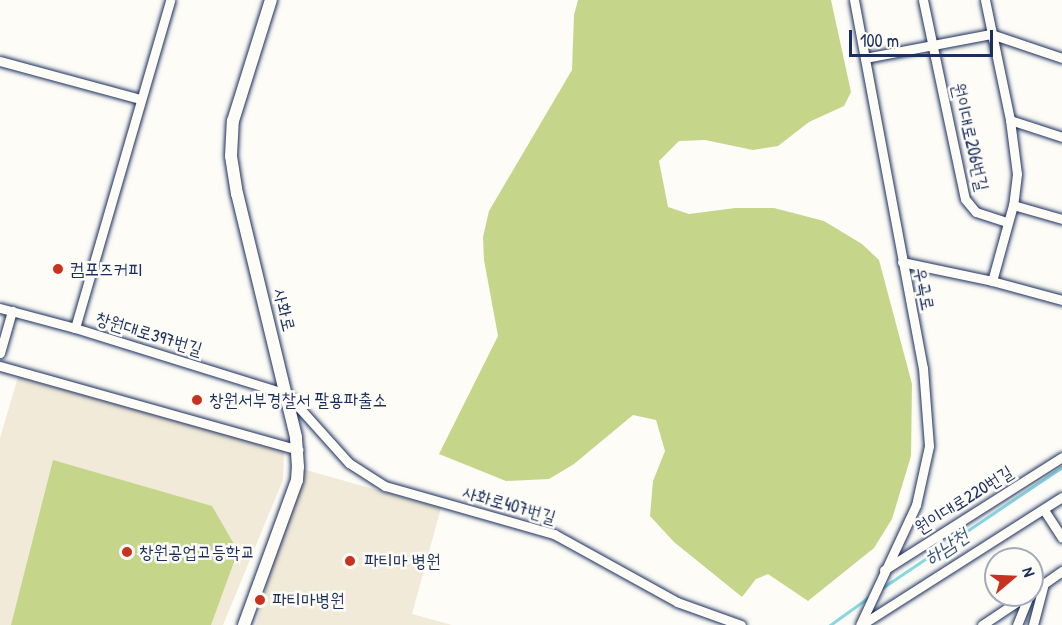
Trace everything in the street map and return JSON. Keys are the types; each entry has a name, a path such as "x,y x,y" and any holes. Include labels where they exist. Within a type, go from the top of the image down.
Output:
{"main road":[{"name":"사화로","path":"244,625 297,480 298,450 237,194 231,156 232,121 271,0"}],"street":[{"path":"75,328 170,0"},
{"name":"우곡로","path":"854,0 923,368 929,446 916,505 882,573 861,623"},
{"name":"원이대로206번길","path":"923,0 965,199 976,212 1007,222"},
{"path":"985,0 1010,120 1017,174 1013,206 992,281"},
{"path":"865,58 991,33 1062,58"},
{"path":"0,61 140,99"},
{"path":"1010,120 1062,137"},
{"path":"1013,206 1062,219"},
{"path":"902,262 992,281 1062,300"},
{"name":"창원대로397번길","path":"0,308 75,328 286,394"},
{"path":"0,353 12,311"},
{"path":"0,366 298,450"},
{"name":"사화로407번길","path":"286,394 349,463 385,486 554,534 676,602 741,625"},
{"name":"원이대로220번길","path":"882,573 1062,457"},
{"path":"861,623 1062,497"},
{"path":"1044,510 1062,538"},
{"path":"1044,583 1062,571"},
{"path":"982,625 1010,607"},
{"path":"1017,625 1024,607"},
{"path":"1033,625 1038,607"}],"shaded area":[{"name":"창원공업고등학교","path":"18,377 284,451 283,480 223,625 0,625 0,438"},
{"name":"파티마 병원","path":"299,468 441,508 412,614 452,625 256,625"}],"green space":[{"path":"578,0 831,0 851,92 844,106 809,122 778,146 753,150 705,140 679,141 659,161 668,207 689,214 735,208 774,208 824,221 862,244 879,260 912,384 911,456 892,519 874,548 808,601 768,574 756,579 742,597 674,542 650,516 653,481 665,451 656,420 633,415 574,464 549,479 506,481 439,454 498,336 484,260 483,237 489,211 572,70 574,15"},
{"path":"53,460 212,506 238,551 211,625 11,625"}],"waterway":[{"name":"하남천","path":"879,590 1062,467"},
{"name":"하남천","path":"830,625 869,597"}],"place":[{"name":"컴포즈커피","path":"58,269"},
{"name":"창원서부경찰서 팔용파출소","path":"197,400"},
{"name":"창원공업고등학교","path":"127,552"},
{"name":"파티마 병원","path":"350,561"},
{"name":"파티마병원","path":"260,600"}]}
